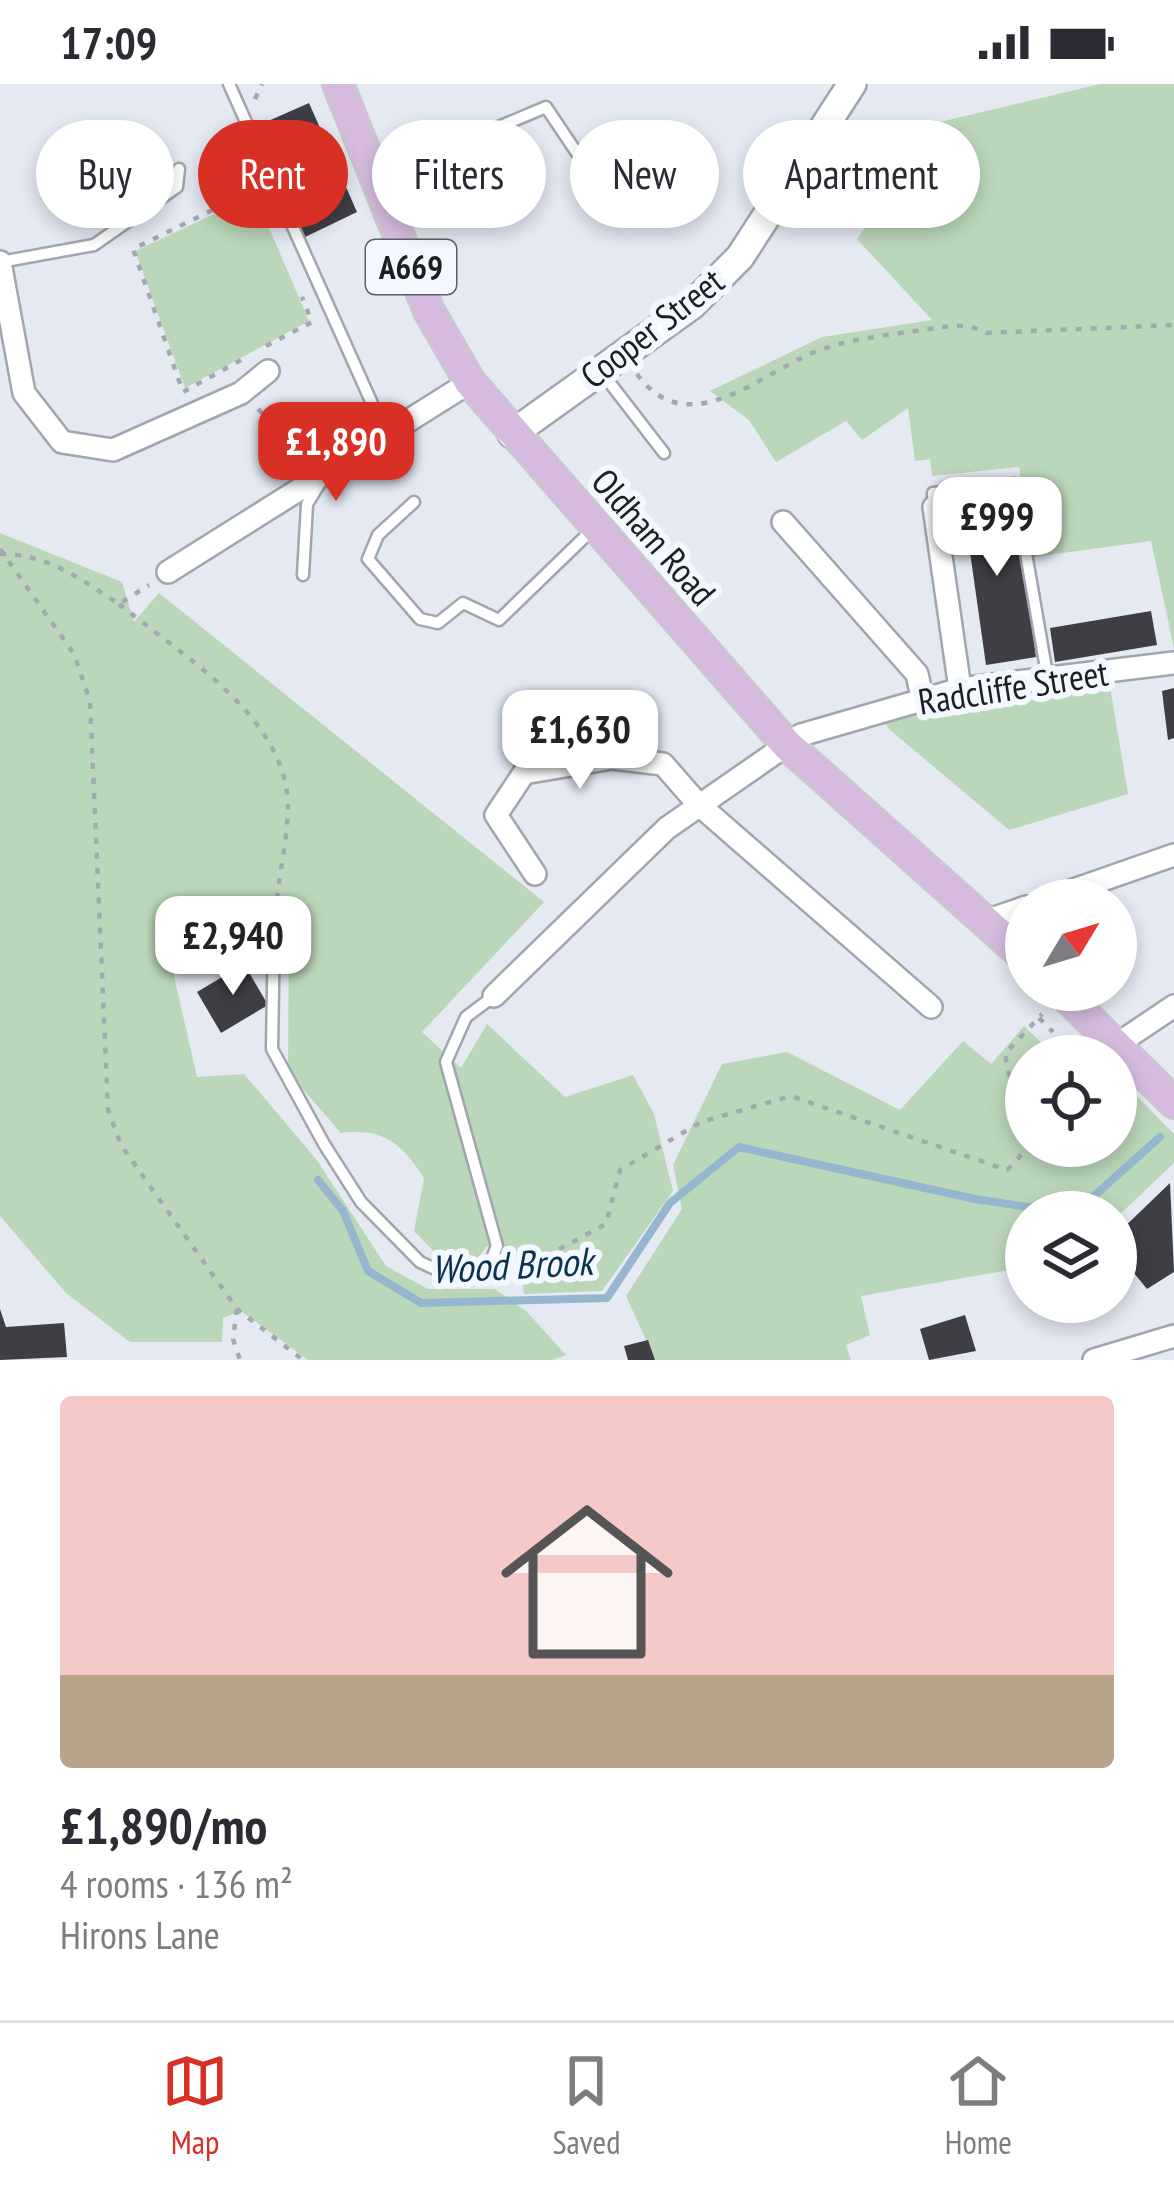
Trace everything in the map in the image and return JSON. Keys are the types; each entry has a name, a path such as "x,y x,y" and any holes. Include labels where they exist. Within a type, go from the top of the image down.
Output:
{"main road":[{"name":"Oldham Road","path":"338,84 372,168"},
{"name":"Oldham Road","path":"396,228 429,311 470,382 593,529 787,746 1005,939"},
{"path":"1083,1011 1110,1035"},
{"path":"1137,1062 1174,1102"}],"street":[{"name":"Cooper Street","path":"512,434 692,305 740,257 852,84"},
{"path":"0,262 24,394 62,442 113,450 241,392 264,361"},
{"path":"168,572 470,382"},
{"path":"934,507 960,689"},
{"path":"783,522 917,674 922,697"},
{"name":"Radcliffe Street","path":"494,996 698,804 801,735 960,689 1174,663"},
{"path":"535,874 496,815 524,773 612,758 663,764 698,804 932,1007"},
{"path":"1105,879 1174,855"},
{"path":"986,921 1005,914"},
{"path":"1131,1035 1174,1006"},
{"path":"1094,1360 1174,1336"}],"lane":[{"path":"229,84 245,120"},
{"path":"515,120 546,107 570,143"},
{"path":"0,262 104,240 178,187 179,169"},
{"path":"293,228 387,436"},
{"path":"601,371 664,453"},
{"path":"303,575 307,504 324,478"},
{"path":"934,507 934,493 1014,484 1048,680"},
{"path":"414,502 378,535 368,559 420,619 438,622 463,603 500,620 593,529"},
{"path":"274,926 272,1048 361,1202 420,1262 446,1274 488,1268 497,1246 446,1062 466,1016 494,996"}],"path":[{"path":"198,217 133,249 183,392 243,359"},
{"path":"264,361 312,322 297,285"},
{"path":"626,352 655,394 710,405 819,350 968,324 986,333 1174,326"},
{"path":"241,392 324,478"},
{"path":"2,552 34,557 70,572 119,604 221,688 260,728 275,756 288,802 274,926"},
{"path":"2,552 74,654 90,701 109,1110 121,1145 237,1309 303,1360"},
{"path":"119,604 168,572"},
{"path":"1023,1035 1045,1011"},
{"path":"1039,1018 1053,1032"},
{"path":"491,1260 516,1272 588,1233 606,1223 620,1170 701,1122 790,1096 1006,1170 1009,1167"},
{"path":"237,1309 233,1339 240,1360"}],"green space":[{"path":"1100,84 1174,84 1174,648 1151,541 1033,557 1019,467 932,476 930,459 915,461 908,408 862,440 846,421 776,462 749,420 710,391 822,337 932,320 857,239 864,228 980,228 980,120 949,120"},
{"path":"198,222 198,228 269,228 309,321 185,388 135,251"},
{"path":"0,533 122,582 134,622 159,593 544,902 422,1032 461,1068 487,1024 565,1097 633,1075 654,1114 673,1191 602,1291 524,1294 519,1257 487,1246 479,1257 447,1265 414,1231 424,1178 416,1166 390,1140 369,1133 341,1133 288,1072 289,921 227,922 166,941 197,1077 244,1074 316,1159 386,1266 428,1289 495,1289 526,1311 566,1355 552,1360 308,1360 241,1311 223,1318 222,1342 130,1342 66,1293 0,1216"},
{"path":"1110,687 1128,794 1009,830 889,729 882,717"},
{"path":"963,1041 991,1064 1005,1048 1005,1167 1137,1167 1137,1096 1174,1134 1174,1163 1137,1198 1137,1191 1005,1191 1005,1271 861,1296 870,1335 846,1345 851,1360 655,1360 626,1296 682,1209 673,1165 722,1064 787,1052 900,1110"}],"building":[{"path":"309,103 316,120 271,120"},
{"path":"348,192 357,212 348,216"},
{"path":"299,228 324,228 303,238"},
{"path":"1014,499 1036,657 986,665 970,552 959,554 949,512"},
{"path":"1151,611 1157,645 1055,662 1050,628"},
{"path":"1174,688 1174,738 1168,740 1162,691"},
{"path":"244,964 268,1005 221,1033 197,992"},
{"path":"1170,1183 1174,1272 1147,1289 1137,1277 1137,1215"},
{"path":"0,1309 6,1327 64,1323 67,1357 0,1360"},
{"path":"965,1315 976,1351 929,1360 920,1329"},
{"path":"648,1340 655,1360 628,1360 624,1346"}],"waterway":[{"name":"Wood Brook","path":"1100,1191 1160,1137"},
{"name":"Wood Brook","path":"318,1180 343,1211 368,1271 421,1303 607,1298 670,1203 739,1147 1005,1204"}]}
